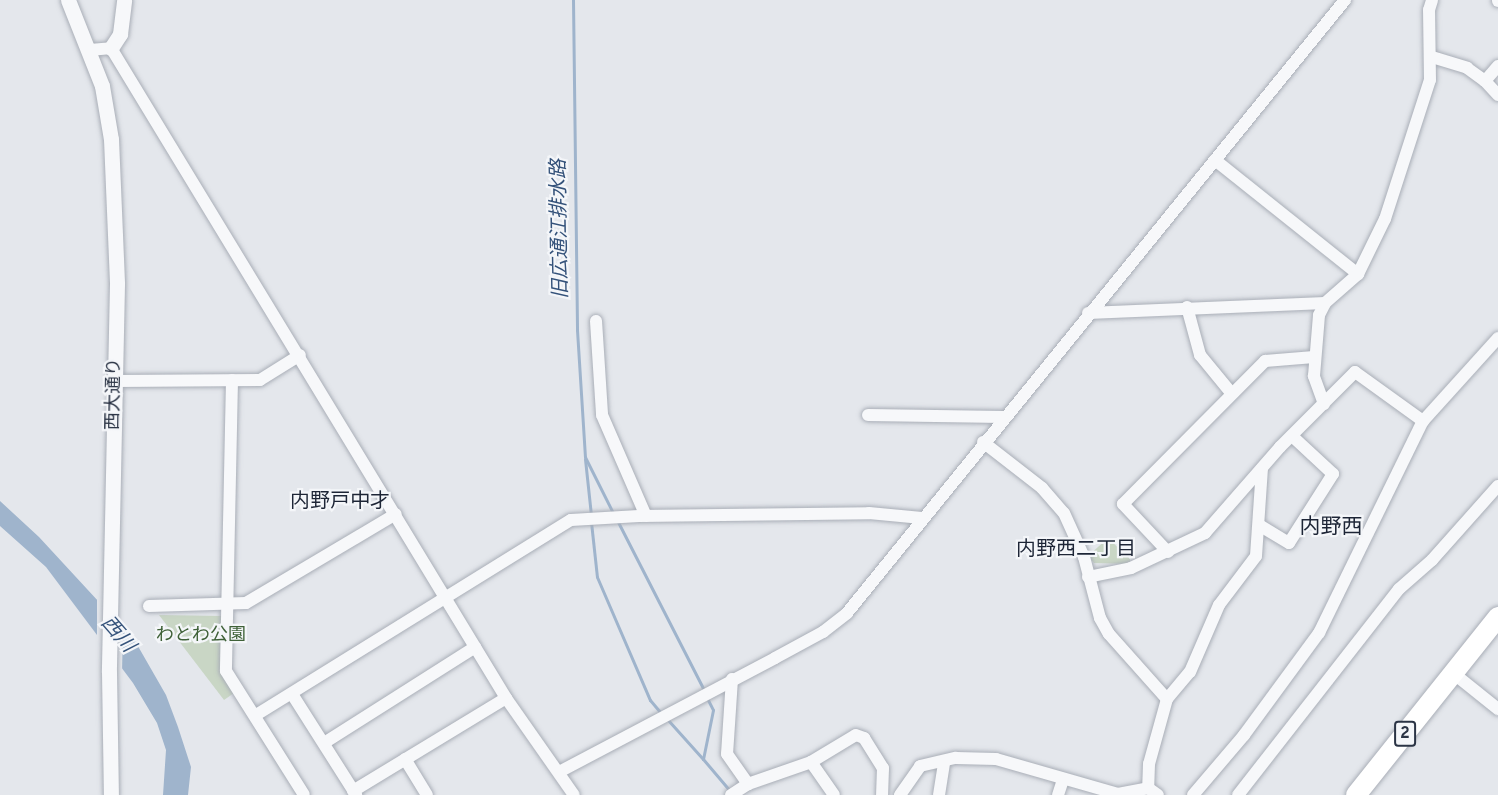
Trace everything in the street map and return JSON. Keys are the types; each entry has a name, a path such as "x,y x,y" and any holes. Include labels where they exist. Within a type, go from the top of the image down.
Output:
{"main road":[{"name":"2","path":"1356,795 1498,617"}],"street":[{"name":"西大通り","path":"68,0 90,50 102,86 111,139 116,381 109,664 111,795"},
{"path":"111,48 120,34 124,0"},
{"path":"559,772 823,632 847,613 982,442 1345,0"},
{"path":"1324,404 1314,376 1319,315 1325,303 1358,274 1385,219 1430,81 1432,57 1429,10 1432,0"},
{"path":"90,50 111,48"},
{"path":"111,48 300,355 506,698 574,795"},
{"path":"1432,57 1467,68 1498,94"},
{"path":"1485,81 1498,66"},
{"path":"1215,160 1358,274"},
{"path":"1088,314 1187,307 1325,303"},
{"path":"1187,307 1200,355 1232,394"},
{"path":"596,321 602,415 643,516"},
{"path":"1193,795 1244,735 1319,633 1423,422 1498,338"},
{"path":"116,381 260,380 300,355"},
{"path":"1168,552 1123,504 1264,361 1314,357"},
{"path":"1088,577 1131,568 1205,533 1262,468 1355,372 1423,422"},
{"path":"232,380 226,671 256,715 304,795"},
{"path":"868,415 1003,417"},
{"path":"1258,525 1289,543 1333,474 1292,436"},
{"path":"982,442 1042,488 1064,513 1084,556 1088,577 1109,634 1167,699"},
{"path":"900,795 920,766 944,764 956,758 996,759 1118,794 1153,791 1149,764 1167,699 1190,672 1219,605 1256,556 1262,468"},
{"path":"1238,795 1399,589 1432,560 1498,486"},
{"path":"256,715 447,599 571,520 643,516 869,513 922,518"},
{"path":"149,606 246,603 396,514"},
{"path":"324,742 475,647"},
{"path":"1453,673 1498,709"},
{"path":"732,679 728,754 739,789 811,762 856,735 864,738 884,768 882,795"},
{"path":"292,694 355,793 405,759 506,698"},
{"path":"405,759 427,795"},
{"path":"811,762 834,795"},
{"path":"939,795 944,764"},
{"path":"1058,795 1063,780"}],"green space":[{"path":"1108,538 1130,559 1130,564 1094,563 1088,556"},
{"name":"わとわ公園","path":"159,615 223,616 234,693 224,700"}],"water":[{"name":"西川","path":"0,501 39,537 135,641 166,695 178,727 191,767 188,795 163,795 166,750 157,723 133,683 46,567 0,526"}],"pier":[{"path":"97,595 123,624 122,673 97,640"}],"waterway":[{"name":"旧広通江排水路","path":"573,0 577,330 585,457 613,513"},
{"name":"旧広通江排水路","path":"585,459 591,515"},
{"name":"旧広通江排水路","path":"591,522 597,577 650,700 661,713"},
{"name":"旧広通江排水路","path":"618,522 705,692"},
{"name":"旧広通江排水路","path":"707,698 713,710 703,759 730,791"},
{"name":"旧広通江排水路","path":"668,720 703,759"}],"district":[{"name":"内野戸中才","path":"340,502"},
{"name":"内野西","path":"1331,528"},
{"name":"内野西二丁目","path":"1076,550"}]}
